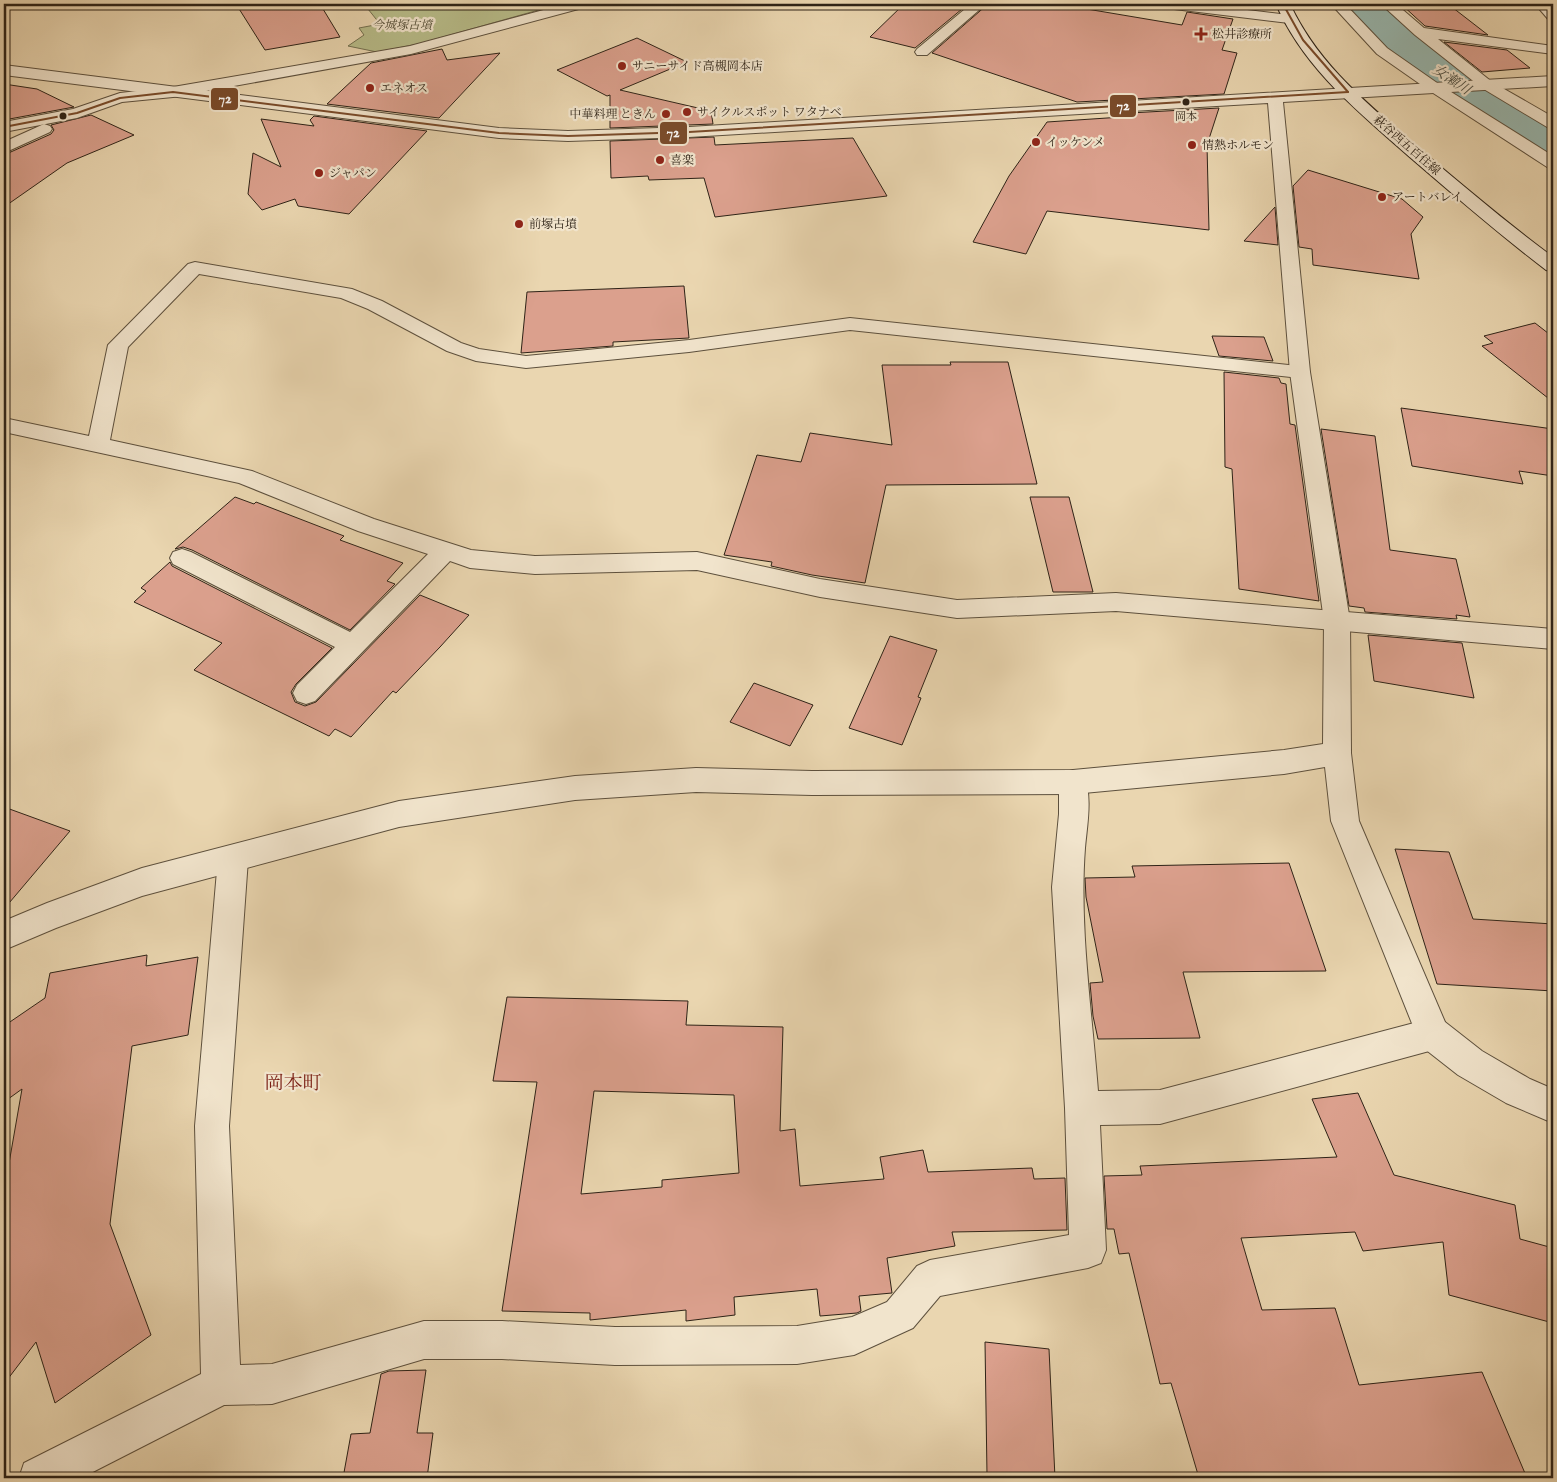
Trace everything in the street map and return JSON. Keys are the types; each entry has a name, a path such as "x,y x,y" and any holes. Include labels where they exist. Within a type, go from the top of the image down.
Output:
{"street":[{"path":"4,148 76,113 120,98 173,92 412,50 581,4"},
{"path":"922,52 980,4"},
{"path":"1166,4 1289,19"},
{"name":"萩谷西五百住線","path":"1283,4 1289,19 1315,58 1348,92 1466,197 1553,266"},
{"path":"1338,4 1382,51 1553,163"},
{"path":"1388,4 1416,32 1482,85 1553,124"},
{"path":"1542,4 1553,16"},
{"path":"1359,26 1376,28"},
{"path":"1394,30 1553,50"},
{"path":"4,70 499,133 568,136 690,132 1553,81"},
{"path":"1275,97 1300,372 1337,621 1337,754 1345,821 1433,1034 1470,1063 1518,1091 1553,1106"},
{"path":"4,127 76,113"},
{"path":"98,445 118,345 195,268 345,293 375,305 454,347 476,355 500,360 526,362 689,346 850,324 1300,372"},
{"path":"4,425 244,476 366,525 470,559 536,565 698,561 820,588 956,609 1116,602 1553,639"},
{"path":"306,693 446,551"},
{"path":"182,558 353,645"},
{"path":"4,936 71,908 142,882 399,814 576,788 696,780 812,783 1073,782 1284,762 1337,754"},
{"path":"39,1478 221,1385 272,1384 424,1340 502,1340 634,1346 797,1345 854,1336 900,1315 915,1300 930,1279 1088,1250 1082,1108 1067,887 1073,814 1073,782"},
{"path":"221,1385 212,1126 233,859"},
{"path":"1082,1108 1160,1107 1433,1034"}],"green space":[{"name":"今城塚古墳","path":"364,4 560,4 418,44 377,52 348,46 364,35 359,28 380,24"}],"building":[{"path":"236,4 275,8 298,4 320,4 340,37 265,50"},
{"path":"904,4 968,4 915,48 870,37"},
{"path":"988,4 1057,4 1182,25 1187,12 1233,19 1222,50 1237,53 1224,94 1077,102 932,53"},
{"path":"1401,4 1448,4 1488,35 1425,26"},
{"path":"637,38 687,62 620,90 711,111 713,124 610,128 610,95 607,96 557,70"},
{"path":"1444,42 1507,50 1530,68 1482,72"},
{"path":"442,49 447,60 500,53 439,118 327,104 371,63"},
{"path":"4,84 37,89 74,107 4,120"},
{"path":"1219,108 1207,145 1209,230 1047,211 1026,254 973,242 1009,176 1047,122 1122,117 1112,114"},
{"path":"91,115 134,135 67,163 4,207 4,155 51,134 54,130 51,125"},
{"path":"314,116 427,131 349,214 298,206 295,199 262,210 248,194 253,153 281,167 261,119 314,126 310,120"},
{"path":"714,137 715,145 853,138 887,196 715,217 704,178 649,180 648,176 611,178 610,141"},
{"path":"1308,170 1402,199 1423,217 1411,234 1419,279 1313,265 1312,249 1299,247 1293,186"},
{"path":"1275,207 1278,245 1244,241"},
{"path":"684,286 689,338 613,342 613,346 521,353 527,292"},
{"path":"1535,323 1553,337 1553,402 1482,346 1493,343 1484,336"},
{"path":"1212,336 1264,337 1273,361 1219,356"},
{"path":"950,362 1008,362 1037,484 886,485 865,583 812,575 771,566 772,562 724,555 757,455 801,462 810,433 892,445 882,365 951,365"},
{"path":"1224,372 1279,378 1281,383 1286,384 1290,424 1295,425 1319,601 1239,589 1232,469 1225,467"},
{"path":"1401,408 1553,429 1553,476 1519,471 1523,484 1412,466"},
{"path":"1321,429 1375,436 1390,550 1456,559 1470,617 1456,615 1457,619 1365,612 1364,608 1349,606"},
{"path":"235,497 254,504 256,502 344,536 340,540 403,563 387,581 395,584 350,630 192,550 183,547 175,549"},
{"path":"1030,497 1069,497 1093,592 1053,592"},
{"path":"170,562 172,566 332,648 296,684 291,692 295,702 305,706 316,702 420,595 469,615 396,693 393,691 351,737 335,729 329,736 194,670 222,643 134,602 146,591 141,588"},
{"path":"1368,635 1462,643 1474,698 1374,681"},
{"path":"890,636 937,650 918,697 921,698 902,745 849,728"},
{"path":"754,683 813,705 790,746 730,722"},
{"path":"4,807 70,831 4,909"},
{"path":"1395,849 1449,852 1473,919 1553,924 1553,991 1437,984"},
{"path":"1289,863 1326,971 1183,972 1200,1038 1098,1039 1093,1016 1090,983 1103,982 1086,897 1085,878 1135,877 1132,866"},
{"path":"147,955 146,966 198,957 188,1035 132,1046 110,1224 151,1335 55,1403 36,1342 4,1384 4,1192 22,1089 4,1102 4,1026 45,998 50,973"},
{"path":"507,997 688,1001 686,1025 783,1027 780,1131 795,1129 800,1186 884,1179 880,1157 923,1150 928,1172 1032,1168 1034,1179 1065,1178 1067,1230 952,1232 955,1246 887,1258 892,1293 859,1296 861,1311 857,1313 820,1316 817,1289 734,1297 735,1315 686,1321 686,1310 590,1320 590,1313 502,1311 537,1082 493,1081","holes":["594,1091 734,1095 739,1173 662,1180 662,1187 581,1194"]},
{"path":"1358,1093 1394,1175 1515,1205 1520,1239 1553,1248 1553,1323 1449,1295 1443,1242 1363,1251 1355,1232 1241,1238 1262,1310 1335,1308 1359,1385 1482,1372 1527,1478 1199,1478 1171,1383 1160,1384 1129,1253 1119,1254 1114,1229 1107,1229 1104,1176 1142,1175 1140,1166 1337,1157 1312,1099"},
{"path":"985,1342 1049,1349 1055,1478 1015,1478 987,1475"},
{"path":"426,1370 417,1433 433,1433 427,1478 343,1478 351,1434 370,1433 381,1374 389,1371"}],"waterway":[{"name":"女瀬川","path":"1360,4 1371,16 1442,74 1478,100 1553,144"}],"transit line":[{"name":"72","path":"1283,4 1295,29 1303,40 1320,62 1348,92"},
{"name":"72","path":"4,127 77,113 120,98 173,92 499,133 568,136 689,132 1348,92"}],"place":[{"name":"松井診療所","path":"1201,34"},
{"name":"サニーサイド高槻岡本店","path":"622,66"},
{"name":"エネオス","path":"370,88"},
{"name":"岡本","path":"1186,102"},
{"name":"サイクルスポット ワタナベ","path":"687,112"},
{"name":"中華料理 ときん","path":"666,114"},
{"name":"イッケンメ","path":"1036,142"},
{"name":"情熱ホルモン","path":"1192,145"},
{"name":"喜楽","path":"660,160"},
{"name":"ジャパン","path":"319,173"},
{"name":"アートバレイ","path":"1382,197"},
{"name":"前塚古墳","path":"519,224"}],"district":[{"name":"岡本町","path":"293,1082"}]}
